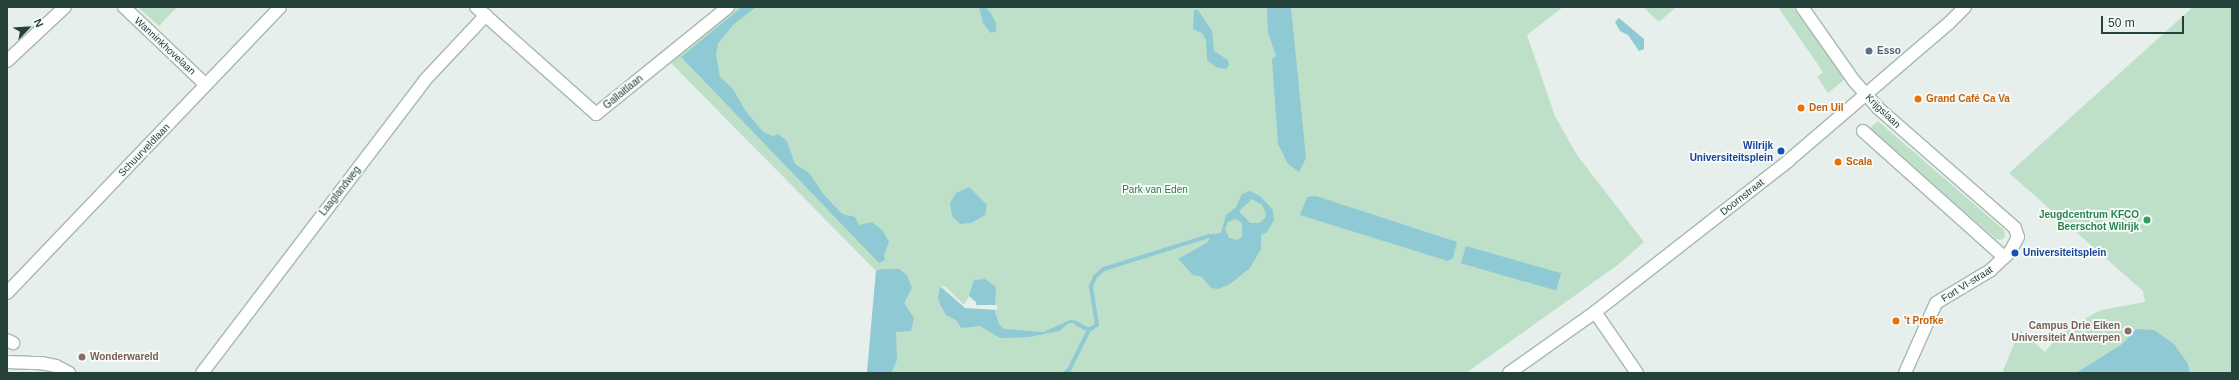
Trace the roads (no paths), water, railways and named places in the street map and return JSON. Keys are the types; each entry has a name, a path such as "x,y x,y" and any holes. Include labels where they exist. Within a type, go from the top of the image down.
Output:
{"street":[{"path":"7,61 65,7"},
{"name":"Wanninkhovelaan","path":"124,7 206,85"},
{"name":"Schuurveldlaan","path":"7,293 280,7"},
{"path":"476,7 486,15"},
{"name":"Gallaitlaan","path":"486,15 596,114 728,7"},
{"name":"Krijgslaan","path":"1802,7 1866,95 1981,200 2015,228 2018,236 2017,243"},
{"name":"Doornstraat","path":"1509,373 1595,312 1788,161 1950,22 1965,7"},
{"name":"Laaglandweg","path":"202,373 425,80 486,15"},
{"path":"1863,131 2004,258"},
{"name":"Fort VI-straat","path":"1905,373 1936,303 1982,276 2004,258 2017,243"},
{"path":"1595,312 1637,373"},
{"path":"7,362 41,363 56,366 69,373"}],"water":[{"path":"742,7 756,7 734,24 718,43 716,54 720,77 733,89 745,110 763,132 773,136 778,134 787,141 795,164 809,173 824,195 842,214 855,217 859,225 872,222 883,231 889,242 884,255 885,260 879,263 681,57"},
{"path":"979,7 985,7 990,12 996,23 996,31 991,33 983,23"},
{"path":"1267,7 1291,7 1306,158 1299,172 1288,164 1278,144 1272,59 1276,56 1268,33"},
{"path":"1194,10 1198,10 1212,31 1214,51 1228,60 1229,65 1226,69 1216,67 1207,60 1206,40 1202,33 1193,29"},
{"path":"1619,18 1644,39 1644,49 1639,51 1628,35 1620,31 1615,22"},
{"path":"969,187 987,205 985,215 971,223 960,224 952,216 950,203 956,193"},
{"path":"1250,191 1260,196 1273,210 1274,220 1267,232 1261,235 1261,249 1250,268 1230,284 1218,289 1211,288 1202,277 1193,275 1178,259 1208,242 1211,234 1221,233 1226,215 1236,207 1242,194","holes":["1252,199 1262,205 1266,213 1265,218 1259,223 1250,223 1239,211","1235,219 1242,223 1242,237 1237,240 1229,238 1225,229 1228,222"]},
{"path":"1316,196 1457,242 1453,258 1448,261 1300,215 1307,197"},
{"path":"1466,246 1561,273 1556,291 1461,263"},
{"path":"882,269 899,269 907,275 912,288 904,303 914,318 911,331 896,332 897,360 891,373 867,373 876,271"},
{"path":"985,279 996,287 995,312 999,324 1004,329 1043,332 1070,320 1076,321 1076,323 1069,323 1059,331 1029,337 1000,338 980,326 961,328 956,320 946,315 941,306 938,298 940,287 965,308 974,280"},
{"path":"2136,329 2154,330 2174,344 2188,364 2190,373 2076,373 2122,344"}],"waterway":[{"path":"1076,323 1089,330 1097,325 1091,286 1095,277 1104,269 1209,236"},
{"path":"1065,373 1069,370 1089,330"}],"place":[{"name":"Esso","path":"1869,51"},
{"name":"Grand Café Ca Va","path":"1918,99"},
{"name":"Den Uil","path":"1801,108"},
{"name":"Wilrijk Universiteitsplein","path":"1781,151"},
{"name":"Scala","path":"1838,162"},
{"name":"Jeugdcentrum KFCO Beerschot Wilrijk","path":"2147,220"},
{"name":"Universiteitsplein","path":"2015,253"},
{"name":"'t Profke","path":"1896,321"},
{"name":"Campus Drie Eiken Universiteit Antwerpen","path":"2128,331"},
{"name":"Wonderwareld","path":"82,357"}],"park label":[{"name":"Park van Eden","path":"1155,190"}]}
